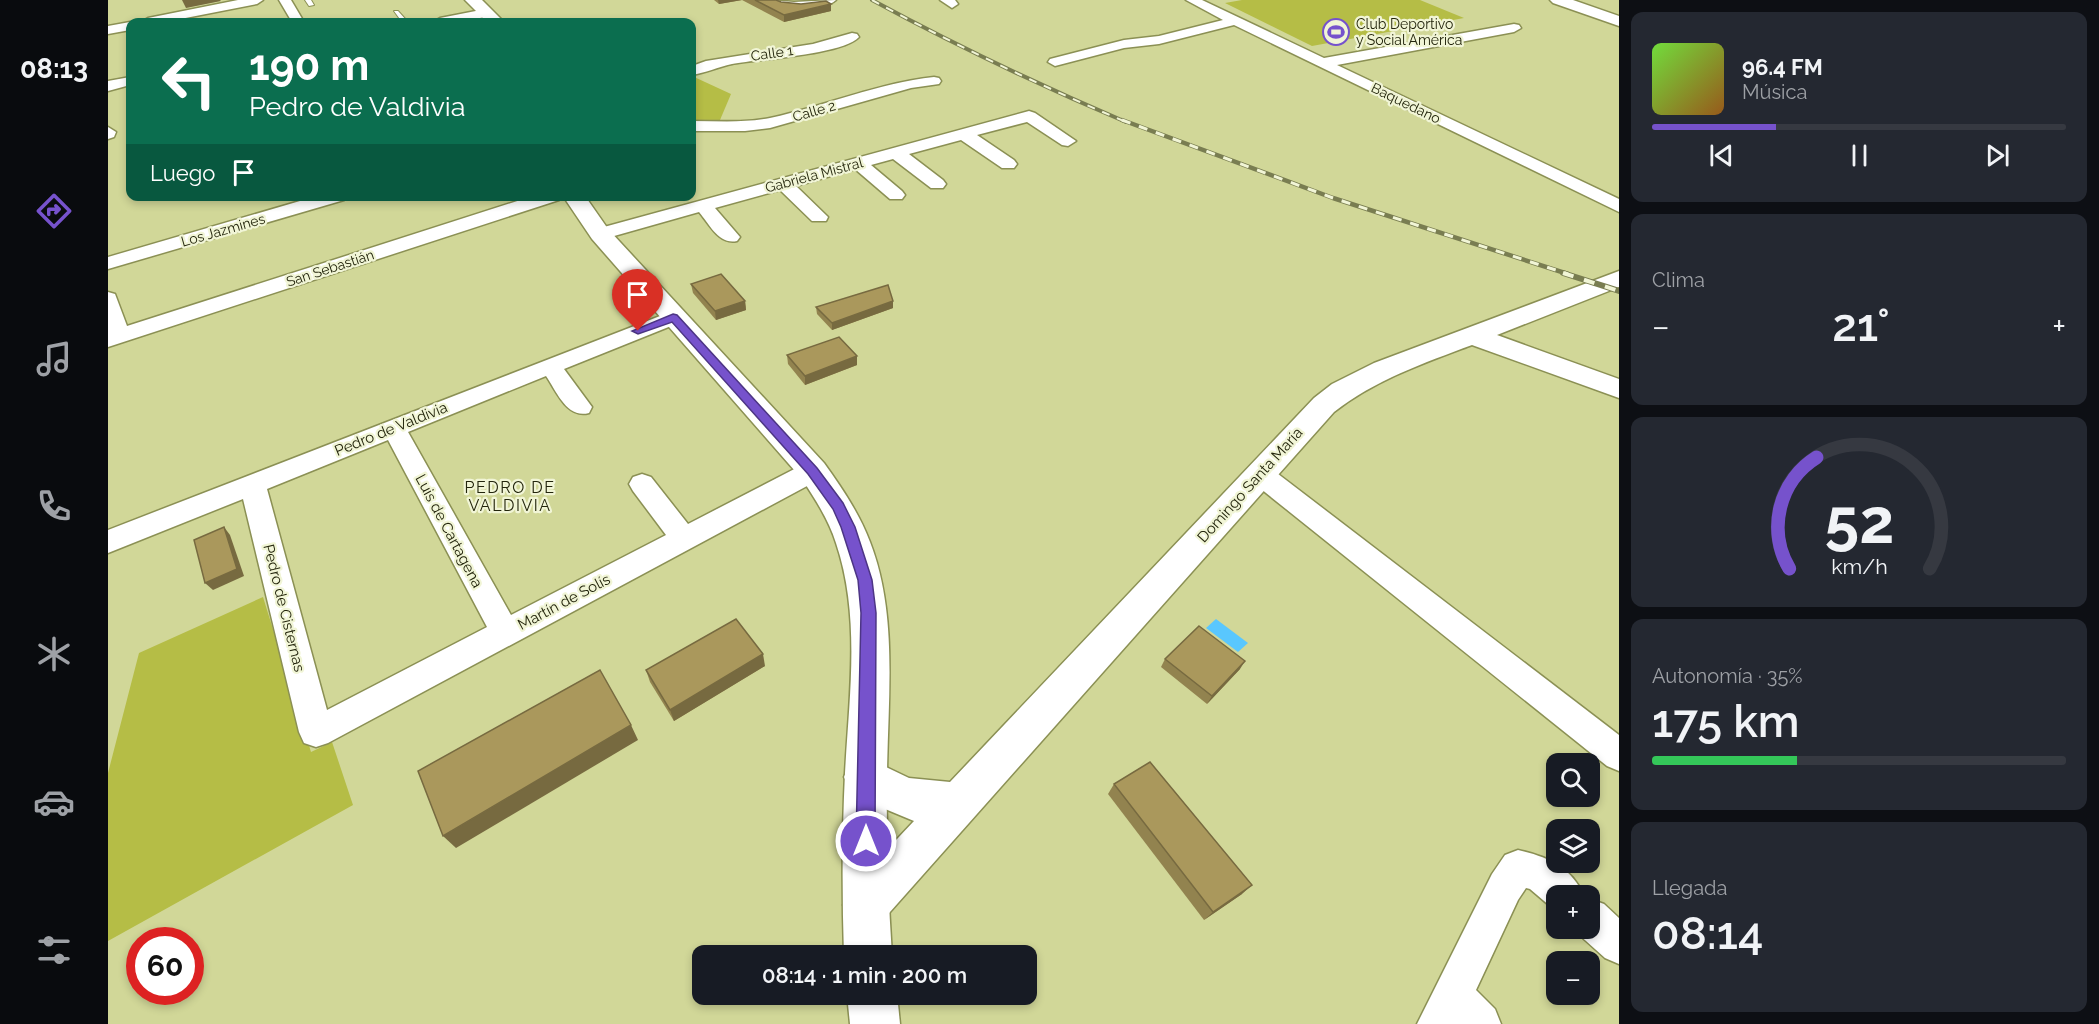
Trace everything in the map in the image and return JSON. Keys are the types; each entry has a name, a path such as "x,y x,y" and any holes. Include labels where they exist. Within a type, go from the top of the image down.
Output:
{"street":[{"path":"162,17 257,0"},
{"path":"285,0 296,18"},
{"path":"473,0 491,18"},
{"path":"773,0 782,6 792,7 831,0"},
{"name":"Baquedano","path":"1192,0 1619,206"},
{"path":"1558,0 1619,21"},
{"path":"224,7 228,18"},
{"path":"1055,62 1124,44 1160,40 1235,21"},
{"path":"108,30 126,27"},
{"path":"1322,63 1514,28"},
{"name":"Calle 1","path":"696,70 731,58 832,44 852,37"},
{"name":"Calle 2","path":"696,126 745,126 770,123 910,84 934,81"},
{"path":"108,86 126,82"},
{"name":"Gabriela Mistral","path":"600,234 1029,116 1068,141"},
{"path":"964,134 1008,164"},
{"path":"896,153 937,184"},
{"path":"858,163 896,195"},
{"path":"784,184 819,218"},
{"name":"Los Jazmines","path":"108,263 321,201"},
{"name":"San Sebastián","path":"113,338 538,201"},
{"path":"577,201 600,234 813,471 838,506 848,527 865,580 869,649 866,777 868,945"},
{"path":"704,206 730,237"},
{"name":"Domingo Santa María","path":"866,905 1307,421 1342,391 1384,369 1619,278"},
{"path":"108,298 113,338"},
{"name":"Pedro de Valdivia","path":"108,542 673,317"},
{"path":"1472,335 1619,389"},
{"path":"550,366 580,407"},
{"name":"Luis de Cartagena","path":"394,428 505,633"},
{"name":"Martín de Solís","path":"316,732 813,471"},
{"path":"1260,474 1619,755"},
{"name":"Pedro de Cisternas","path":"252,484 316,732"},
{"path":"642,484 684,539"},
{"path":"866,777 878,786 909,799 942,804 959,803"},
{"path":"1480,1024 1445,1010 1505,887 1518,868 1540,873 1553,885"},
{"path":"1600,927 1619,944"},
{"path":"873,1005 875,1024"}],"lane":[{"path":"396,12 401,18"}],"green space":[{"name":"Club Deportivo y Social América","path":"1242,0 1420,0 1464,18 1312,46 1225,3"},
{"path":"696,78 731,94 720,120 696,120"},
{"path":"263,597 311,752 332,742 353,805 133,927 126,927 126,931 108,941 108,773 139,653"}],"water":[{"path":"1216,619 1248,643 1238,652 1206,628"}],"building":[{"path":"755,0 776,0 801,4 826,1 831,4 784,15"},
{"path":"721,274 745,301 715,311 691,284"},
{"path":"888,285 893,301 832,323 816,307"},
{"path":"839,337 857,356 805,376 787,355"},
{"path":"224,527 237,569 205,583 194,540"},
{"path":"736,619 763,654 670,710 646,670"},
{"path":"1199,626 1245,661 1212,696 1165,659"},
{"path":"600,670 631,725 443,836 418,771"},
{"path":"1150,762 1252,885 1213,912 1114,784"}],"railway":[{"path":"872,0 998,64 1126,122"},
{"path":"1122,120 1333,198 1568,274"},
{"path":"1563,273 1619,291"}],"place":[{"name":"Club Deportivo y Social América","path":"1336,32"}],"district":[{"name":"PEDRO DE VALDIVIA","path":"510,496"}],"route":[{"path":"638,331 673,317 813,471 838,506 848,527 857,549 865,580 868,613 866,841"}]}
